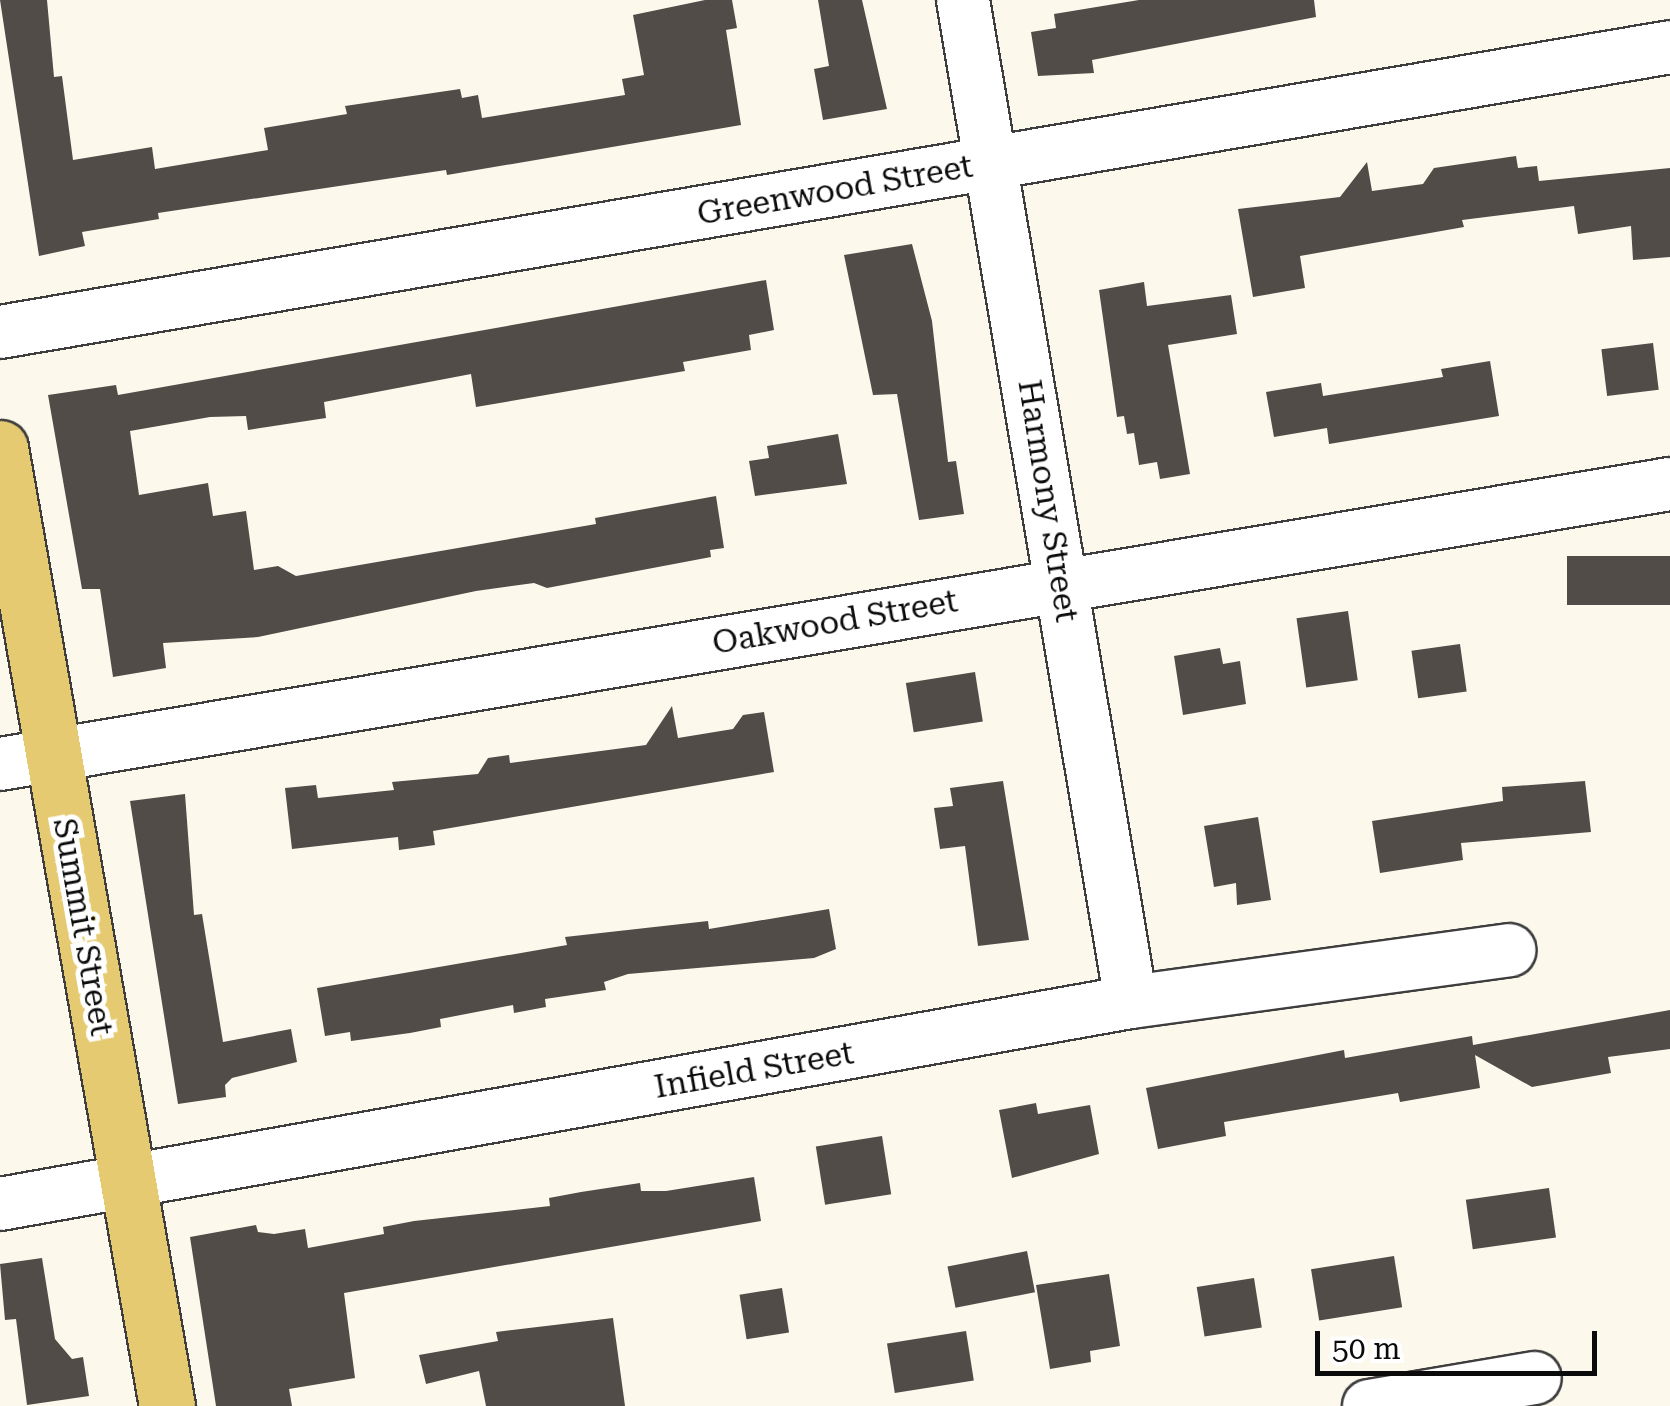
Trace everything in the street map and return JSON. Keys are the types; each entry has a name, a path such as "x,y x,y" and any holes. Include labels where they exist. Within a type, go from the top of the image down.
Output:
{"main road":[{"name":"Summit Street","path":"0,448 167,1406"}],"street":[{"name":"Harmony Street","path":"962,0 994,164 1131,1002"},
{"name":"Greenwood Street","path":"0,332 1670,48"},
{"name":"Oakwood Street","path":"0,764 1060,583 1670,484"},
{"name":"Infield Street","path":"0,1204 1131,1002 1510,950"},
{"path":"1370,1406 1535,1378"}],"building":[{"path":"0,0 47,0 54,77 62,76 73,160 152,147 155,169 268,150 264,128 347,114 345,106 460,89 462,98 478,95 482,118 625,95 622,79 644,75 633,15 705,0 732,0 737,28 726,30 741,125 447,175 446,170 158,213 159,219 82,232 85,246 39,256"},
{"path":"818,0 862,0 887,109 823,120 814,69 829,66"},
{"path":"1139,0 1314,0 1316,17 1092,60 1094,73 1038,76 1031,32 1056,28 1054,14"},
{"path":"1516,156 1518,168 1537,166 1539,181 1670,168 1670,257 1633,260 1631,226 1578,234 1574,206 1462,220 1464,227 1300,256 1305,288 1253,297 1238,209 1340,197 1367,162 1372,191 1423,184 1434,168"},
{"path":"912,244 932,321 948,462 956,461 964,514 919,520 897,394 873,395 844,255"},
{"path":"766,280 774,330 749,335 751,350 683,362 685,371 476,407 471,374 324,402 326,418 248,430 246,416 210,417 130,431 139,495 208,483 213,516 246,511 254,570 278,566 296,576 596,524 595,518 716,496 724,548 710,550 711,557 547,588 534,583 476,591 258,637 163,643 166,668 113,677 100,589 82,589 48,395 116,385 118,395"},
{"path":"1144,282 1147,306 1231,295 1237,334 1168,345 1190,474 1160,479 1157,462 1139,465 1134,433 1127,434 1124,416 1117,417 1099,290"},
{"path":"1653,343 1659,390 1607,396 1601,349"},
{"path":"1490,361 1499,416 1329,444 1327,428 1274,437 1266,392 1321,383 1323,396 1443,377 1441,369"},
{"path":"838,434 847,484 755,496 749,461 769,458 767,446"},
{"path":"1567,556 1670,556 1670,605 1567,605"},
{"path":"1348,611 1358,680 1306,688 1297,618"},
{"path":"1460,644 1467,692 1418,698 1411,651"},
{"path":"1220,648 1223,664 1240,661 1246,704 1183,715 1174,656"},
{"path":"975,672 983,721 914,732 906,683"},
{"path":"672,706 678,738 733,729 743,715 764,712 774,772 433,831 435,845 399,850 398,837 292,849 285,788 316,785 318,798 394,790 392,782 478,774 488,758 509,755 510,763 646,745"},
{"path":"1003,781 1029,940 978,946 965,846 940,849 934,808 953,806 950,788"},
{"path":"1585,781 1591,832 1461,843 1463,860 1380,873 1372,821 1503,801 1502,787"},
{"path":"185,794 194,915 202,914 223,1042 291,1029 297,1062 232,1078 225,1085 226,1097 178,1104 130,801"},
{"path":"1258,817 1271,900 1237,905 1236,883 1214,887 1204,826"},
{"path":"829,909 836,949 814,958 628,974 604,982 606,990 545,999 546,1007 514,1013 513,1005 440,1019 441,1027 351,1041 350,1032 325,1036 317,988 567,945 565,937 708,921 709,929"},
{"path":"1670,1010 1670,1049 1608,1057 1611,1073 1532,1087 1475,1055 1480,1088 1400,1102 1398,1093 1224,1122 1226,1136 1158,1149 1146,1088 1344,1050 1345,1058 1472,1036 1473,1045"},
{"path":"1036,1103 1038,1114 1090,1105 1099,1154 1012,1178 999,1110"},
{"path":"882,1136 891,1194 825,1205 816,1146"},
{"path":"754,1177 761,1221 344,1293 355,1378 289,1389 292,1406 216,1406 190,1237 256,1225 258,1232 274,1234 305,1229 308,1248 384,1234 383,1227 414,1221 550,1206 549,1198 581,1192 640,1183 641,1191 666,1191"},
{"path":"1549,1188 1556,1238 1473,1249 1466,1200"},
{"path":"1027,1251 1035,1292 956,1308 947,1266"},
{"path":"1394,1256 1402,1307 1319,1321 1311,1269"},
{"path":"42,1258 55,1339 72,1359 83,1357 89,1396 27,1405 16,1319 5,1320 0,1264"},
{"path":"1109,1274 1120,1346 1090,1351 1091,1362 1050,1369 1036,1285"},
{"path":"1254,1278 1262,1327 1205,1336 1197,1287"},
{"path":"782,1288 789,1332 747,1339 740,1295"},
{"path":"613,1318 625,1406 486,1406 479,1371 426,1384 419,1355 498,1341 496,1332"},
{"path":"966,1331 974,1380 895,1393 887,1344"}]}
